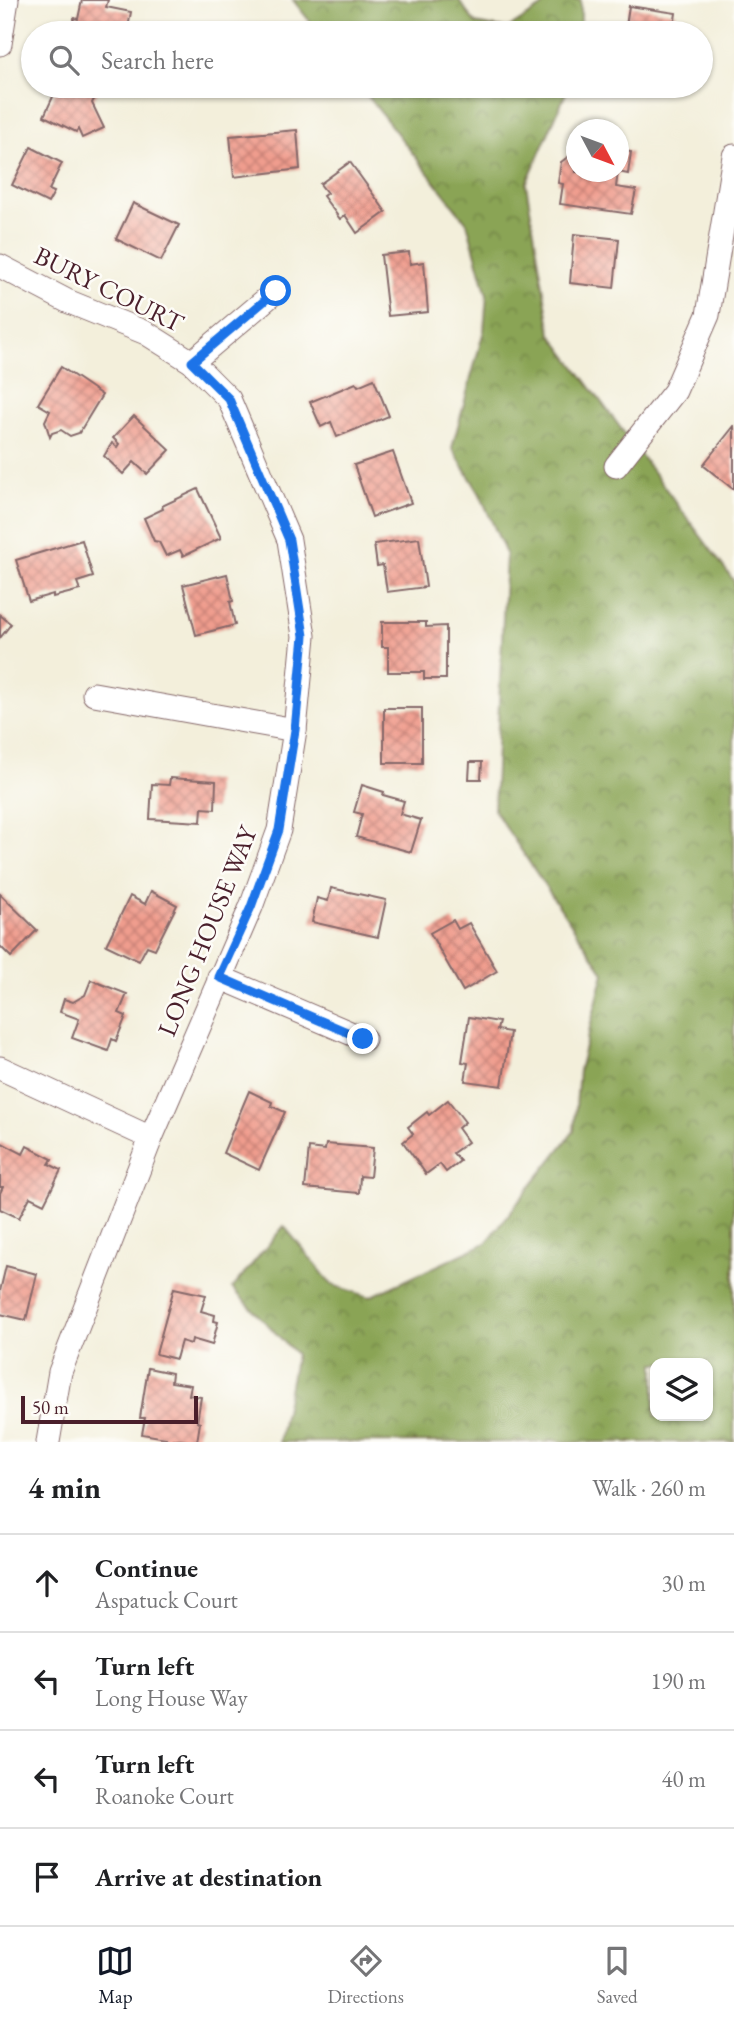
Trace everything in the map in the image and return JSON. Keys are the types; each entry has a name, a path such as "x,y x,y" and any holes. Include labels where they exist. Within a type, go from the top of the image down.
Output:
{"street":[{"path":"0,44 7,0"},
{"path":"616,466 675,391 708,315 731,198 734,156"},
{"name":"BURY COURT","path":"0,267 67,301 146,332 192,362"},
{"path":"192,362 276,291"},
{"name":"LONG HOUSE WAY","path":"48,1442 60,1372 151,1138 251,907 279,830 295,730 304,636 289,540 229,399 192,362"},
{"path":"94,694 295,730"},
{"path":"219,977 363,1039"},
{"path":"0,1068 151,1138"}],"green space":[{"path":"293,0 459,0 474,21 310,21"},
{"path":"543,0 581,0 581,21 520,21 543,6"},
{"path":"369,98 564,98 526,184 551,334 734,581 734,1442 279,1442 296,1354 232,1288 284,1226 332,1285 370,1297 486,1243 574,1131 579,1070 604,973 494,810 506,554 480,494 452,448 484,330 487,295 467,223"}],"building":[{"path":"82,0 108,0 106,7 131,12 129,21 73,21 74,18 78,19"},
{"path":"629,6 676,13 675,21 627,21"},
{"path":"52,98 95,98 92,103 104,128 82,138 78,129 76,132 44,116"},
{"path":"297,130 300,169 234,177 230,136"},
{"path":"31,147 62,163 49,190 54,192 48,203 12,185"},
{"path":"566,158 566,182 617,182 616,187 636,190 631,214 560,204 563,184 558,183 561,162"},
{"path":"350,162 386,212 357,233 345,215 340,219 323,196 327,193 320,184"},
{"path":"133,203 179,225 161,261 116,239"},
{"path":"574,234 619,239 614,288 570,283"},
{"path":"409,252 410,264 424,262 428,312 388,316 381,255"},
{"path":"61,367 102,395 79,433 70,436 61,430 52,433 50,437 45,421 50,411 38,404"},
{"path":"374,379 389,416 337,437 331,422 321,427 310,402 356,383 358,386"},
{"path":"134,416 170,450 147,474 134,462 123,474 104,456 112,443 117,447 119,444 113,438"},
{"path":"734,426 734,490 703,465"},
{"path":"393,452 411,503 372,517 354,465"},
{"path":"198,489 221,538 183,556 180,550 166,556 159,542 154,541 144,518"},
{"path":"419,538 426,587 387,592 383,565 377,566 374,544"},
{"path":"82,540 93,577 77,582 80,590 29,601 16,560"},
{"path":"227,574 235,625 196,635 183,585"},
{"path":"0,615 11,624 0,638"},
{"path":"382,622 426,622 426,627 446,626 446,679 424,679 424,672 388,672 388,647 382,647"},
{"path":"384,708 422,708 422,763 384,763"},
{"path":"470,762 482,762 481,779 469,779"},
{"path":"170,778 216,781 215,809 202,808 201,822 150,819 152,784 169,785"},
{"path":"362,785 404,801 400,814 421,820 411,852 356,837 362,814 354,812"},
{"path":"331,888 386,900 378,937 312,922 317,898 328,901"},
{"path":"151,891 177,905 155,949 147,946 139,961 106,945 130,896 145,904"},
{"path":"0,894 37,930 11,957 0,946"},
{"path":"453,920 458,929 469,923 497,971 463,991 430,933"},
{"path":"91,980 127,994 119,1013 126,1016 116,1041 112,1039 108,1051 72,1038 79,1019 60,1012 64,999 73,1002 85,995"},
{"path":"469,1017 499,1022 497,1030 510,1032 502,1086 465,1081 468,1063 462,1062"},
{"path":"249,1091 285,1112 259,1170 223,1153"},
{"path":"448,1100 465,1122 458,1128 468,1142 453,1153 460,1161 446,1172 440,1164 426,1174 403,1142 413,1134 408,1127"},
{"path":"0,1142 23,1154 27,1146 52,1159 49,1164 61,1170 44,1204 30,1197 19,1218 0,1209 0,1193 3,1187 0,1187"},
{"path":"326,1144 373,1148 370,1177 360,1176 359,1193 305,1188 309,1148 325,1150"},
{"path":"6,1266 37,1274 26,1320 0,1314 0,1291"},
{"path":"174,1288 206,1295 201,1311 215,1315 214,1321 218,1322 212,1345 192,1339 191,1344 181,1341 176,1359 156,1354"},
{"path":"148,1368 172,1373 171,1382 191,1385 189,1395 201,1397 197,1442 173,1439 172,1442 165,1442 166,1438 142,1434 145,1418 140,1418"}],"route":[{"path":"276,291 192,362 229,399 289,540 304,636 295,730 279,830 251,907 219,977 363,1039"}]}
